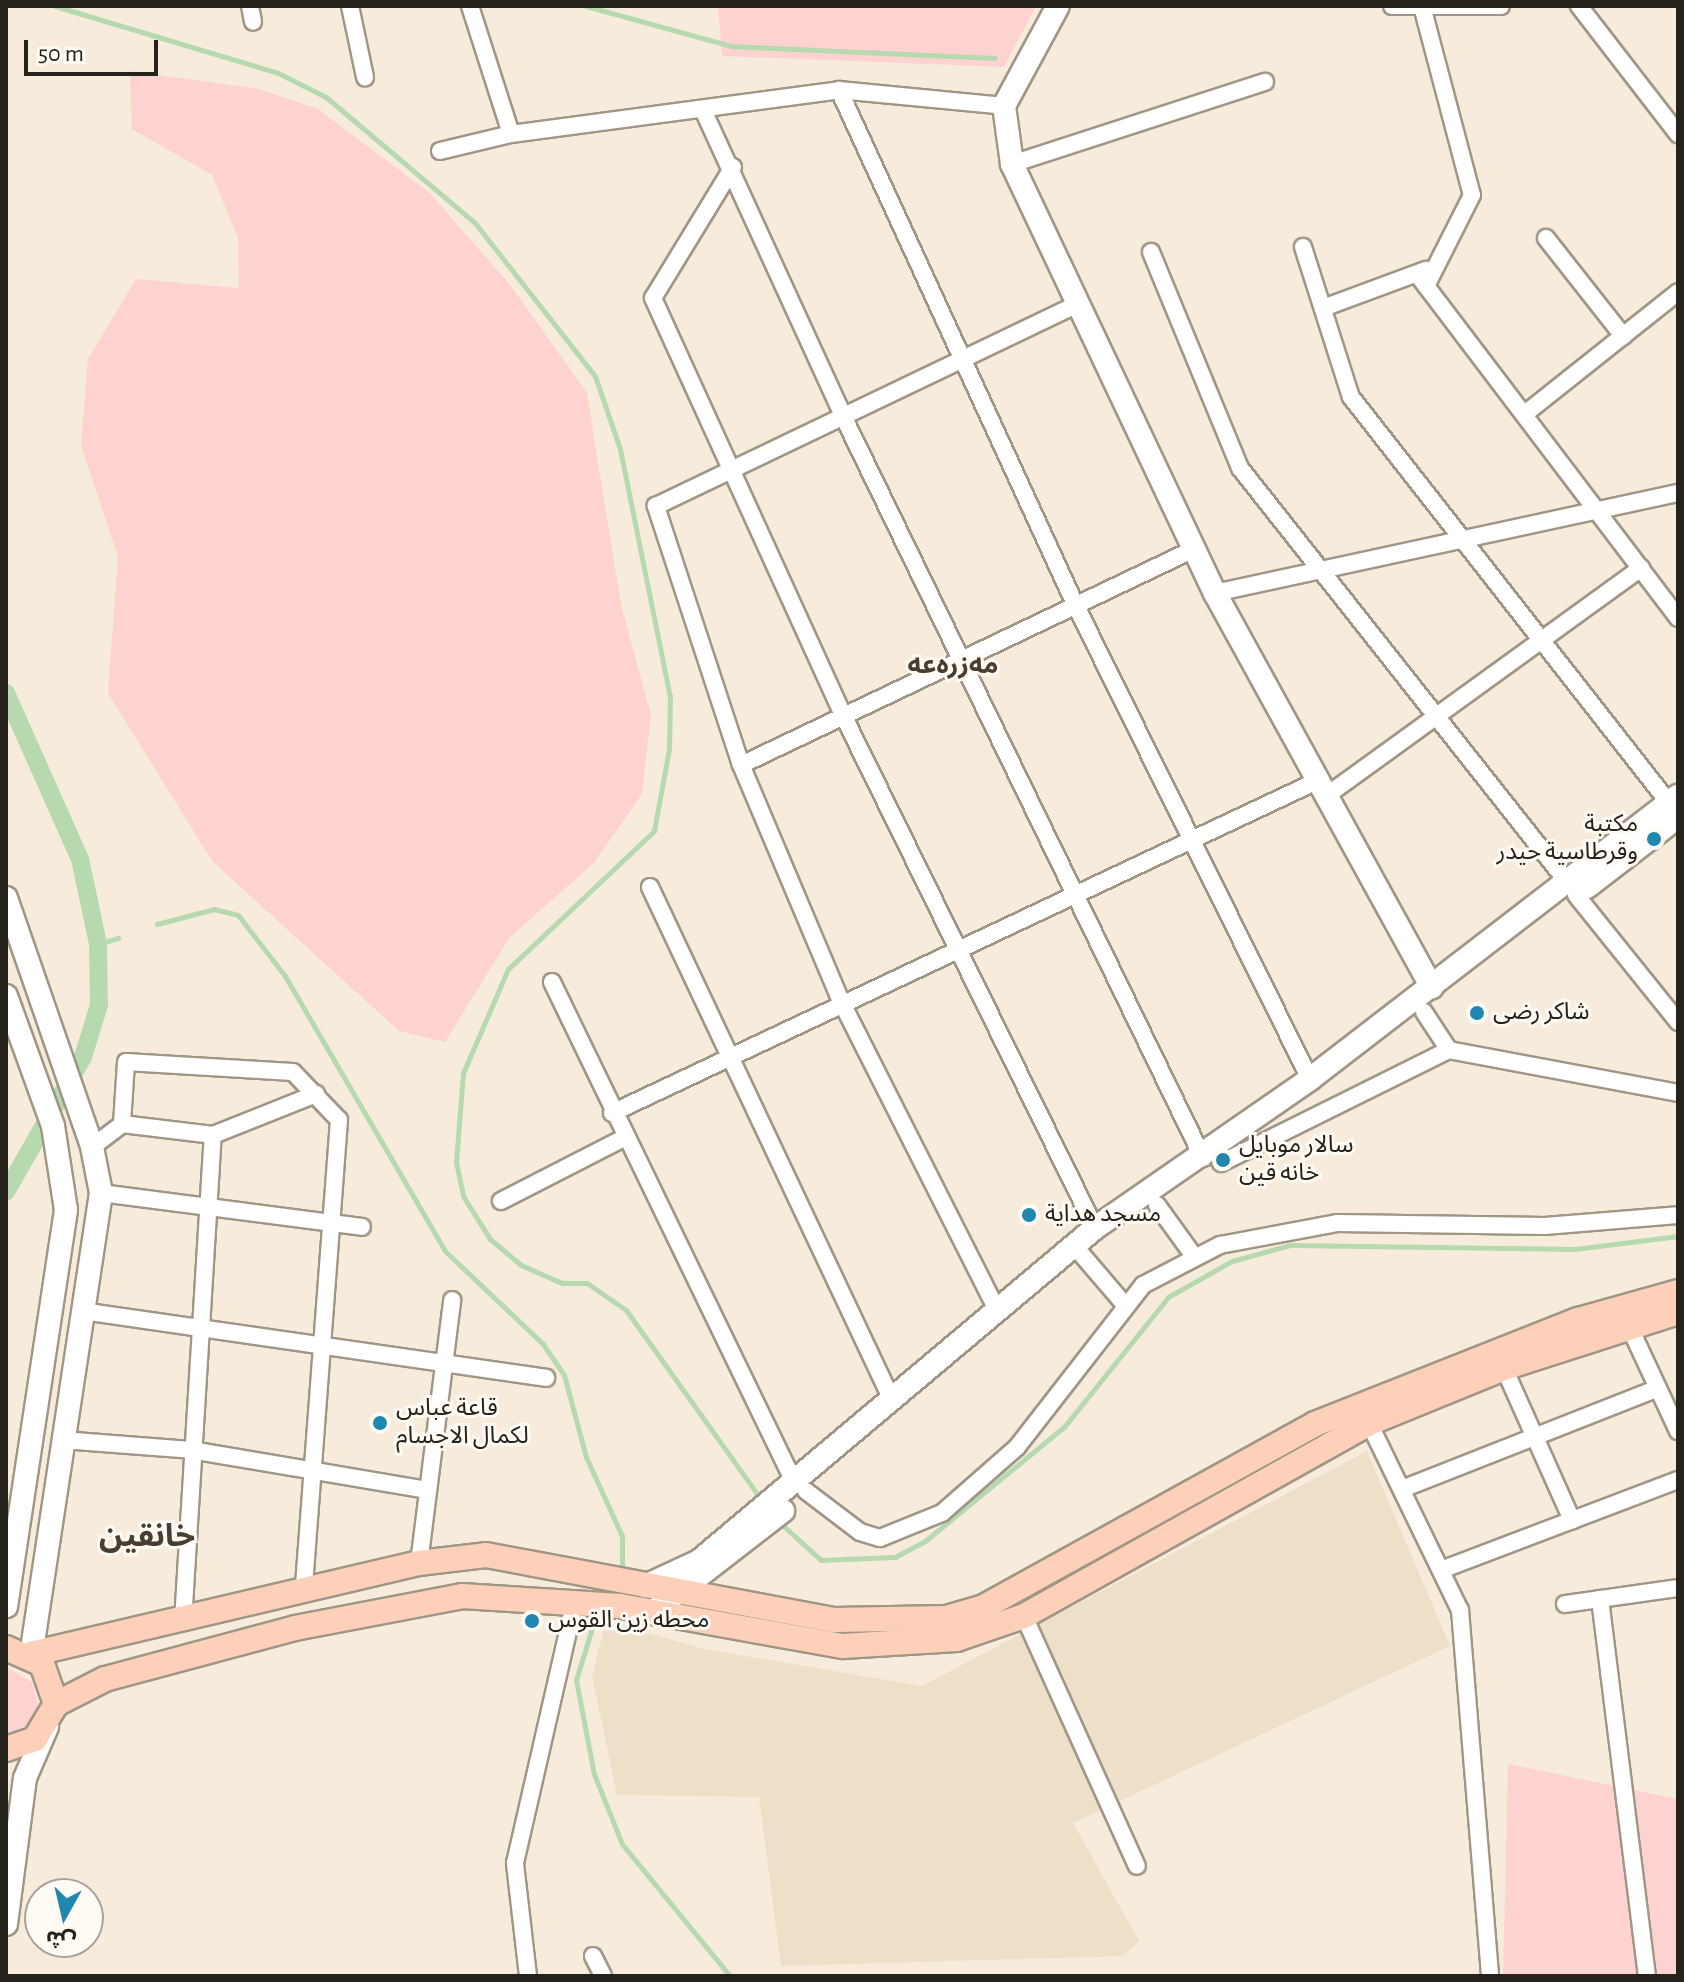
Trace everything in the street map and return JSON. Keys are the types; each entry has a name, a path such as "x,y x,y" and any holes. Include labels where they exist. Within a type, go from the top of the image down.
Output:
{"main road":[{"path":"1058,6 1004,106 1012,164 1076,305 1215,593 1432,987"},
{"path":"651,1613 679,1594 796,1490 1083,1256 1157,1205 1310,1079 1432,987 1572,889 1676,810"},
{"path":"796,1490 892,1400 1095,1228 1212,1160 1424,1012 1572,889"},
{"path":"6,898 66,1065 92,1147 101,1193 31,1654"},
{"path":"6,996 53,1126 66,1194 6,1606"},
{"path":"66,1194 101,1193"},
{"path":"6,1648 31,1654 183,1622 293,1592 456,1557 514,1557 679,1594 871,1623 916,1623 982,1608 1315,1424 1578,1320 1678,1292"},
{"path":"56,1704 105,1679 295,1628 462,1596 620,1606 878,1648 931,1645 1024,1616 1369,1423 1504,1368 1678,1312"},
{"path":"640,1585 686,1570 745,1534"},
{"path":"456,1557 462,1596"},
{"path":"293,1592 295,1628"},
{"path":"6,1924 25,1778 56,1704 51,1675 31,1654"},
{"path":"6,1749 47,1727"}],"street":[{"path":"350,6 365,77"},
{"path":"470,6 511,134"},
{"path":"1394,6 1423,10 1501,6"},
{"path":"1579,6 1672,115 1678,134"},
{"path":"1323,308 1422,280 1437,266 1472,195 1423,10"},
{"path":"1012,164 1265,82"},
{"path":"440,151 511,134 704,112 839,90 1004,106"},
{"path":"839,90 1075,604 1310,1079"},
{"path":"704,112 733,167 843,416 959,658 1073,892 1212,1160 1449,1050 1678,1093"},
{"path":"733,167 653,298 842,713 1095,1228"},
{"path":"1546,238 1623,336"},
{"path":"1303,247 1351,397 1676,810"},
{"path":"1151,252 1240,468 1678,1022"},
{"path":"1422,280 1526,413 1678,618"},
{"path":"1526,413 1678,292"},
{"path":"997,1310 840,999 741,765 656,506 1076,305"},
{"path":"1215,593 1678,493"},
{"path":"741,765 842,713 1194,549"},
{"path":"612,1113 840,999 958,949 1191,837 1321,788 1436,717 1537,637 1641,568"},
{"path":"650,887 727,1057 892,1400"},
{"path":"552,982 624,1138 796,1490 860,1532 880,1538 942,1513 1017,1447 1125,1305 1157,1273 1193,1255 1338,1223 1545,1226 1678,1215"},
{"path":"1424,1012 1449,1050"},
{"path":"122,1124 126,1062 293,1072 339,1120 310,1467 293,1592"},
{"path":"92,1147 122,1124 213,1135 316,1094"},
{"path":"183,1622 191,1450 213,1135"},
{"path":"501,1201 624,1138"},
{"path":"101,1193 362,1227"},
{"path":"1157,1205 1193,1255"},
{"path":"1083,1256 1125,1305"},
{"path":"419,1563 452,1300"},
{"path":"82,1311 546,1378"},
{"path":"1629,1326 1678,1431"},
{"path":"1504,1368 1572,1520"},
{"path":"1402,1489 1658,1388"},
{"path":"1369,1423 1460,1610 1490,1976"},
{"path":"62,1440 191,1450 310,1467 427,1490"},
{"path":"1441,1570 1678,1480"},
{"path":"1565,1604 1678,1588"},
{"path":"1600,1599 1647,1976"},
{"path":"528,1976 515,1863 583,1602"},
{"path":"1024,1616 1137,1866"},
{"path":"593,1956 603,1976"}],"shaded area":[{"path":"718,6 1036,6 1004,67 722,56"},
{"path":"130,71 259,89 318,109 430,193 511,286 587,393 621,605 651,715 642,794 594,863 510,937 445,1042 399,1031 212,861 108,693 118,557 81,445 88,359 136,279 239,288 238,238 212,175 132,129"},
{"path":"1367,1451 1450,1646 1073,1823 1139,1941 1123,1956 781,1966 759,1797 617,1795 592,1676 606,1621 704,1649 922,1686"},
{"path":"6,1667 32,1682 38,1703 29,1724 8,1734"},
{"path":"1508,1764 1678,1799 1678,1976 1503,1976"}],"waterway":[{"path":"55,6 278,73 326,97 475,223 595,376 620,449 670,696 669,749 654,831 508,969 463,1073 456,1162 463,1196 490,1239 521,1265 562,1283 587,1283 626,1310 761,1499"},
{"path":"586,6 731,46 995,58"},
{"path":"6,693 80,859 98,944 99,1005 83,1057 6,1192"},
{"path":"157,924 214,909 238,915 285,976 445,1251 543,1344 564,1375 586,1457 622,1536 622,1573"},
{"path":"98,944 118,938"},
{"path":"780,1523 821,1560 895,1557 925,1541 1064,1427 1168,1297 1232,1261 1290,1245 1575,1249 1678,1236"},
{"path":"597,1612 576,1680 594,1774 622,1844 730,1976"}],"place":[{"name":"مكتبة وقرطاسية حيدر","path":"1654,839"},
{"name":"شاكر رضى","path":"1477,1013"},
{"name":"سالار موبايل خانه قين","path":"1223,1160"},
{"name":"مسجد هداية","path":"1029,1215"},
{"name":"قاعة عباس لكمال الاجسام","path":"380,1423"},
{"name":"محطه زين القوس","path":"532,1621"}],"district":[{"name":"مەزرەعە","path":"953,666"},
{"name":"خانقين","path":"147,1536"}]}
